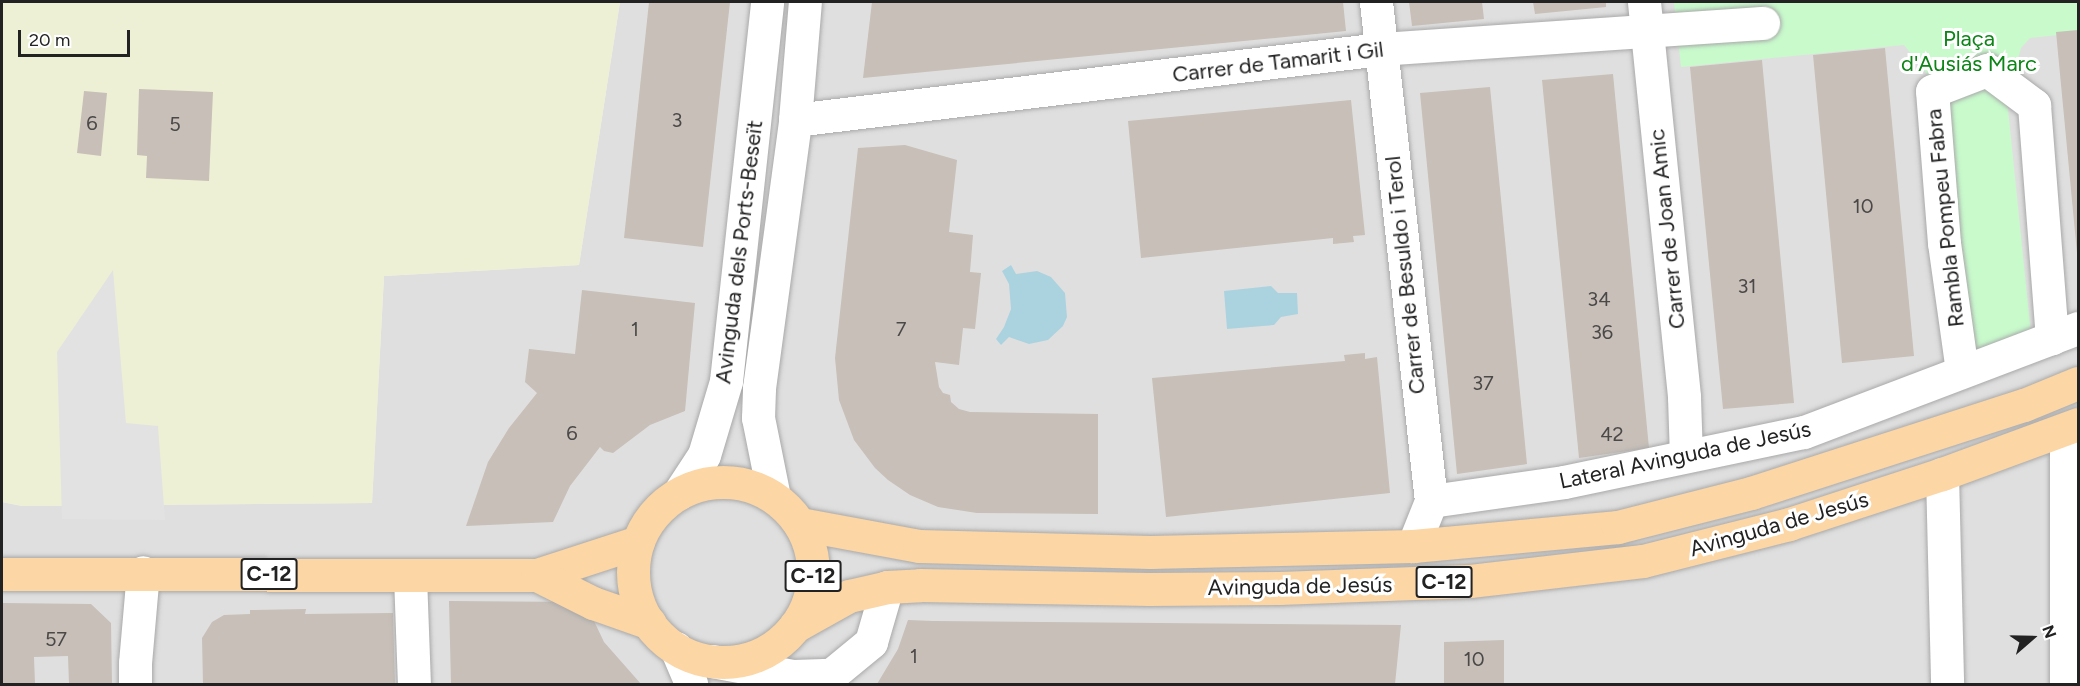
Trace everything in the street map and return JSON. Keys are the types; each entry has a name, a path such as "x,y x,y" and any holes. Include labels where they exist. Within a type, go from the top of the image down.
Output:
{"main road":[{"name":"Avinguda de Jesús","path":"800,524 919,546 1150,552 1413,546 1618,527 1751,493 2024,405 2079,383"},
{"name":"Avinguda de Jesús","path":"774,656 849,596 887,587 920,585 1244,588 1470,581 1642,561 1788,524 1942,474 2072,427"},
{"name":"C-12","path":"720,481 748,485 774,497 800,524 808,540 813,576 805,611 774,656 758,655 701,673 650,623 637,598 634,584 638,542 654,514 679,493 699,485 720,481"},
{"name":"C-12","path":"4,573 143,572 410,576 537,574 638,542"},
{"name":"C-12","path":"537,574 593,603 650,623"}],"street":[{"name":"Avinguda dels Ports-Beseït","path":"679,493 704,455 726,381 767,2"},
{"name":"Avinguda dels Ports-Beseït","path":"774,497 758,418 795,120 806,2"},
{"name":"Carrer de Besuldo i Terol","path":"1376,2 1431,501"},
{"name":"Carrer de Tamarit i Gil","path":"795,120 1646,16 1763,23"},
{"name":"Carrer de Joan Amic","path":"1646,16 1684,397 1686,456"},
{"name":"Rambla Pompeu Fabra","path":"1962,371 1944,243 1932,91 1988,70 2034,105 2065,333"},
{"name":"Lateral Avinguda de Jesús","path":"1431,501 1564,482 1804,432 2065,333"},
{"path":"2066,684 2072,427"},
{"path":"1942,474 1947,684"},
{"path":"1413,546 1431,501"},
{"path":"135,684 143,572"},
{"path":"410,576 414,684"},
{"path":"774,656 793,676 831,675 871,642 887,587"}],"shaded area":[{"path":"620,2 2078,2 2078,684 2,684 2,502 22,506 372,503 384,276 579,265"},
{"path":"113,270 126,423 158,426 165,520 62,519 57,352"}],"green space":[{"path":"2,2 620,2 579,265 384,276 372,503 22,506 2,502"},
{"name":"Plaça d'Ausiás Marc","path":"2078,2 2078,33 2030,38 2021,48 2007,99 2031,334 1972,355 1944,95 1904,45 1681,67 1674,3"}],"water":[{"path":"1011,265 1016,274 1037,271 1051,277 1065,293 1067,317 1063,326 1048,340 1029,344 1009,337 1001,345 996,339 1011,309 1009,284 1002,271"},
{"path":"1271,286 1278,293 1297,293 1298,314 1281,317 1274,325 1227,329 1224,291"}],"building":[{"path":"649,2 730,2 703,247 624,238"},
{"path":"872,2 1343,2 1346,31 863,78"},
{"path":"1409,2 1482,2 1484,19 1412,26"},
{"path":"1533,2 1606,2 1606,7 1535,14"},
{"path":"2078,30 2078,253 2077,253 2056,32"},
{"path":"1885,48 1914,356 1842,363 1813,55"},
{"path":"1762,60 1794,403 1723,409 1690,67"},
{"path":"1613,74 1649,448 1579,458 1542,80"},
{"path":"1490,87 1527,464 1457,474 1420,93"},
{"path":"139,89 213,92 209,181 146,178 147,156 137,155"},
{"path":"84,91 107,93 101,156 77,153"},
{"path":"1351,100 1365,235 1353,236 1354,242 1333,244 1333,238 1141,258 1128,121"},
{"path":"905,145 957,160 949,232 973,235 970,272 981,273 975,329 963,328 959,365 935,362 939,387 943,393 950,395 951,402 959,409 970,412 1098,414 1098,514 977,513 938,507 910,495 888,480 875,468 854,440 839,400 835,358 858,148"},
{"path":"582,290 695,303 685,411 650,425 613,453 604,451 600,447 570,486 553,522 466,526 488,462 509,428 537,393 525,382 529,349 575,354"},
{"path":"1365,353 1365,359 1377,357 1390,493 1166,517 1152,378 1345,361 1344,355"},
{"path":"449,601 585,602 604,642 641,684 451,684"},
{"path":"2,603 91,604 111,623 112,684 69,684 68,656 34,657 35,684 2,684"},
{"path":"306,609 305,614 393,613 395,684 203,684 202,638 212,622 224,615 250,614 250,610"},
{"path":"908,620 1401,625 1395,684 877,684 898,649"},
{"path":"1504,640 1504,684 1444,684 1444,642"}]}
